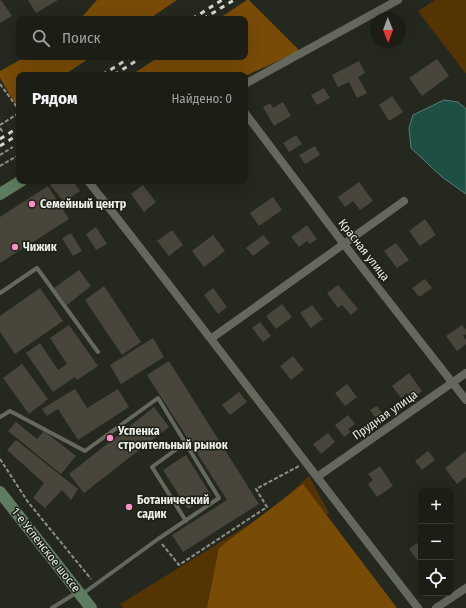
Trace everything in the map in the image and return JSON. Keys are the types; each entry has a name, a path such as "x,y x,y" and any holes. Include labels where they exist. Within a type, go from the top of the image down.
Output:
{"main road":[{"path":"0,194 16,184"},
{"name":"1-е Успенское шоссе","path":"0,492 91,608"}],"street":[{"path":"248,82 398,0"},
{"name":"Красная улица","path":"248,117 343,243 466,400"},
{"path":"90,184 212,338 305,463 418,608"},
{"path":"212,338 343,243 404,201"},
{"name":"Прудная улица","path":"317,478 466,373"},
{"path":"436,608 466,588"}],"lane":[{"path":"0,292 37,268 98,352"},
{"path":"0,418 10,411 85,451 158,398 219,498 158,539 95,585 52,608"},
{"path":"185,442 152,467 186,521"}],"path":[{"path":"0,84 16,108"},
{"path":"0,125 16,114"},
{"path":"0,128 2,131 0,132"},
{"path":"0,155 13,147"},
{"path":"0,166 16,157"},
{"path":"0,459 28,502 95,585"},
{"path":"158,539 179,565 267,506 256,490 305,463"}],"shaded area":[{"path":"97,0 177,0 153,16 83,16"},
{"path":"249,0 300,51 248,75 248,72 136,72 154,60 248,60 248,16 223,16"},
{"path":"435,0 466,0 466,74 418,11"},
{"path":"20,60 86,60 68,72 16,72 16,106 0,78 0,71"},
{"path":"309,476 329,513 240,600 238,608 123,608 120,604 271,511"},
{"path":"303,484 397,608 207,608 219,548"}],"water":[{"path":"444,100 458,102 466,109 466,194 442,177 411,148 409,128 413,115"}],"building":[{"path":"1,0 12,16 0,23 0,1"},
{"path":"28,0 58,0 36,13"},
{"path":"437,59 449,76 422,96 409,78"},
{"path":"359,61 365,73 358,77 367,93 357,98 349,82 338,87 332,75"},
{"path":"324,88 330,98 317,105 311,95"},
{"path":"392,96 403,112 389,121 379,105"},
{"path":"283,102 291,116 274,126 263,107 270,103 273,108"},
{"path":"296,135 302,144 289,152 283,143"},
{"path":"315,146 320,155 305,164 299,155"},
{"path":"359,182 373,201 360,210 353,201 345,207 338,197"},
{"path":"75,184 80,191 64,202 50,185"},
{"path":"143,185 156,202 144,212 131,194"},
{"path":"48,186 69,219 0,263 0,217"},
{"path":"273,197 282,210 259,226 250,213"},
{"path":"425,219 436,235 420,246 409,231"},
{"path":"307,225 317,239 310,244 307,241 299,247 291,237"},
{"path":"96,227 107,244 96,250 86,234"},
{"path":"172,230 183,245 169,256 157,241"},
{"path":"71,233 82,251 73,256 62,238"},
{"path":"213,235 225,251 204,267 192,251"},
{"path":"263,235 270,243 253,256 246,248"},
{"path":"396,243 409,260 397,268 384,251"},
{"path":"79,270 91,286 67,305 54,288"},
{"path":"425,279 432,288 419,297 412,288"},
{"path":"338,285 358,309 351,315 342,305 338,308 327,293"},
{"path":"104,286 141,342 122,355 85,300"},
{"path":"40,288 63,321 15,354 0,332 0,316"},
{"path":"213,288 227,307 218,314 204,295"},
{"path":"282,304 292,317 276,329 266,316"},
{"path":"312,305 323,319 311,328 300,313"},
{"path":"260,322 271,336 263,342 252,328"},
{"path":"69,325 98,366 77,380 75,377 53,392 26,353 40,343 58,370 67,364 50,338"},
{"path":"462,325 466,330 466,334 463,336 466,340 466,344 457,351 446,336"},
{"path":"153,338 164,357 121,384 110,365"},
{"path":"293,356 304,370 291,380 280,366"},
{"path":"169,361 259,504 183,552 172,535 227,500 147,375"},
{"path":"22,364 48,399 29,414 3,378"},
{"path":"409,373 422,391 412,399 407,393 401,398 392,386"},
{"path":"347,384 357,397 345,406 335,393"},
{"path":"75,389 87,408 118,389 129,407 78,440 58,409 47,416 42,409"},
{"path":"239,392 247,402 230,415 222,405"},
{"path":"377,406 385,417 378,422 370,410"},
{"path":"154,407 169,427 84,493 69,474"},
{"path":"348,415 355,424 348,429 351,432 344,437 335,425"},
{"path":"16,422 37,439 44,431 76,456 61,474 8,431"},
{"path":"328,433 335,442 321,454 313,444"},
{"path":"16,440 78,489 71,500 62,490 45,508 33,498 44,483 7,450"},
{"path":"428,451 435,460 422,470 415,461"},
{"path":"466,451 466,477 457,484 445,468"},
{"path":"186,455 211,495 188,509 163,470"},
{"path":"380,466 393,486 377,497 368,484 373,480 368,474"},
{"path":"417,543 418,544 418,561 409,549"}],"railway":[{"path":"197,16 222,0"},
{"path":"208,16 234,0"},
{"path":"107,72 126,60"},
{"path":"119,72 137,60"},
{"path":"0,139 16,129"},
{"path":"0,146 16,136"}],"place":[{"name":"Семейный центр","path":"32,204"},
{"name":"Чижик","path":"15,247"},
{"name":"Успенка строительный рынок","path":"110,438"},
{"name":"Ботанический садик","path":"129,507"}]}
